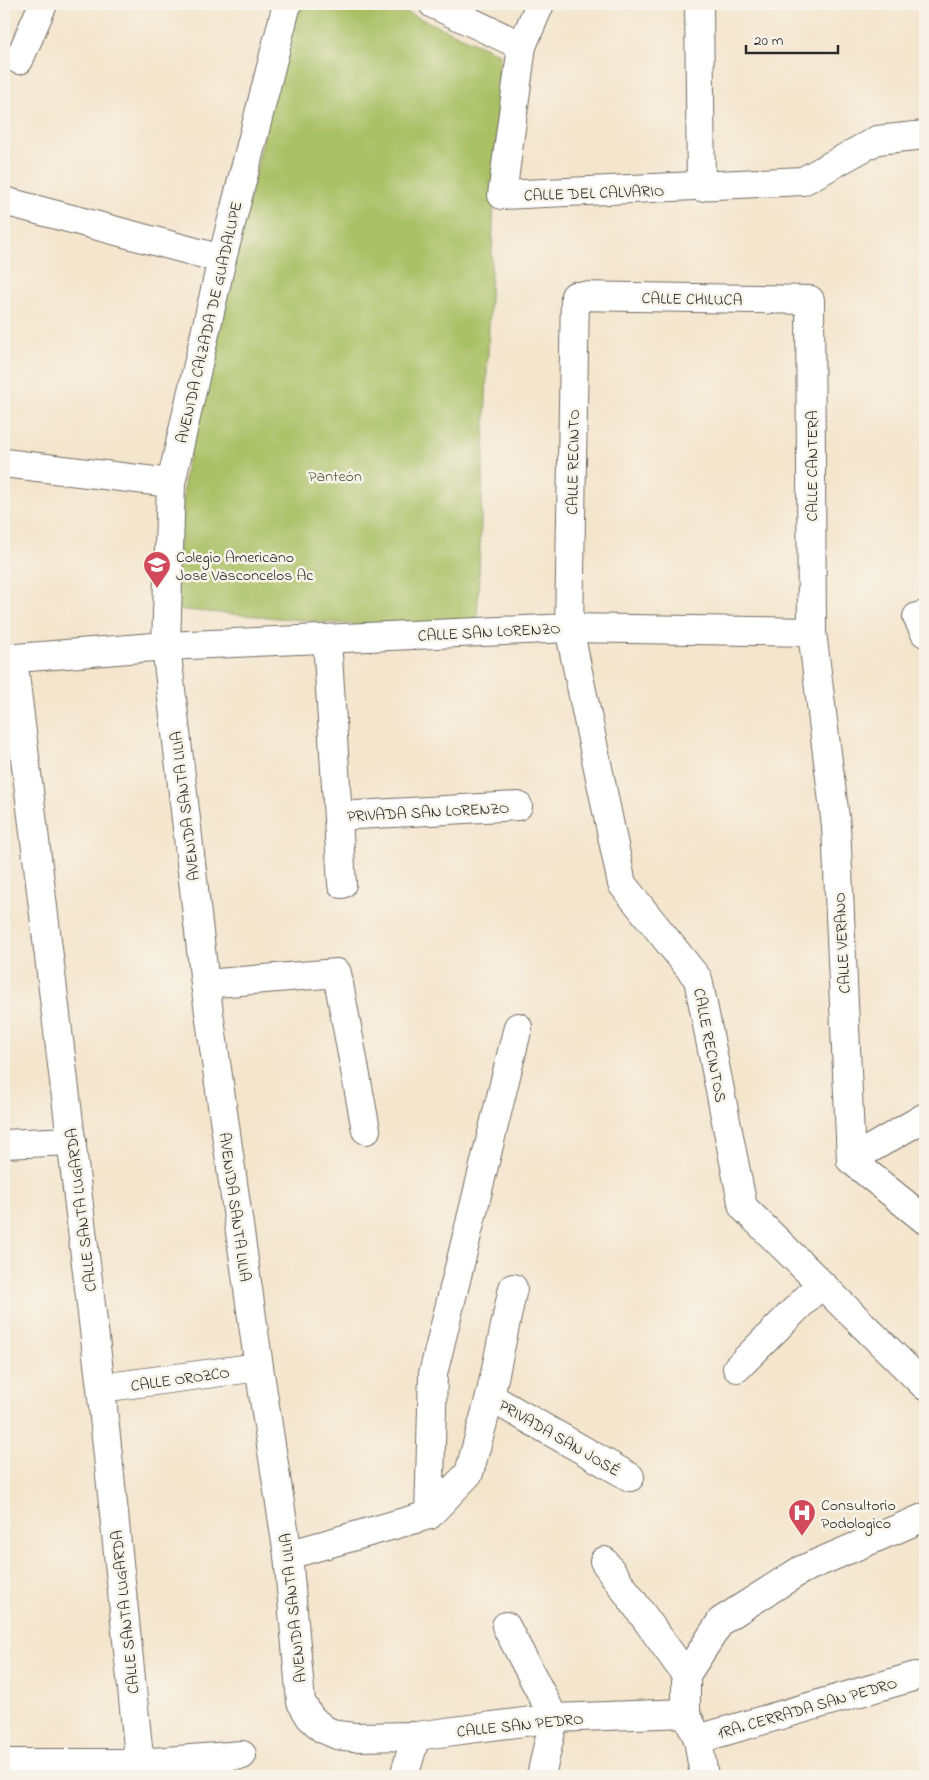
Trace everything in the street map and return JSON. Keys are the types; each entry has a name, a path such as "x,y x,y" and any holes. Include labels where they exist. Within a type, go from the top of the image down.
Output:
{"street":[{"path":"19,60 43,4"},
{"name":"AVENIDA CALZADA DE GUADALUPE","path":"166,646 171,483 222,259 287,4"},
{"path":"433,4 522,46 540,4"},
{"path":"699,4 701,187"},
{"name":"CALLE DEL CALVARIO","path":"522,46 502,195 803,181 877,140 925,135"},
{"path":"4,200 222,259"},
{"name":"CALLE CHILUCA","path":"575,296 810,300"},
{"name":"CALLE RECINTO","path":"569,628 575,296"},
{"name":"CALLE CANTERA","path":"810,300 812,632"},
{"path":"4,463 171,483"},
{"name":"CALLE SAN LORENZO","path":"8,658 166,646 569,628 812,632"},
{"name":"CALLE RECINTOS","path":"569,628 622,884 698,980 743,1207 925,1386"},
{"name":"CALLE VERANO","path":"812,632 836,826 851,1160"},
{"path":"327,638 342,884"},
{"name":"AVENIDA SANTA LILIA","path":"166,646 205,984 259,1367 288,1555 301,1702 310,1716 324,1729 337,1735 353,1737"},
{"name":"CALLE SANTA LUGARDA","path":"8,658 72,1141 101,1388 140,1769"},
{"name":"PRIVADA SAN LORENZO","path":"338,816 518,806"},
{"path":"205,984 337,973 366,1130"},
{"path":"288,1555 429,1515 433,1374 518,1027"},
{"path":"925,1116 851,1160 925,1220"},
{"path":"4,1144 72,1141"},
{"path":"737,1368 821,1284"},
{"name":"PRIVADA SAN JOSÉ","path":"429,1515 469,1473 490,1396 513,1288"},
{"name":"CALLE OROZCO","path":"101,1388 259,1367"},
{"name":"PRIVADA SAN JOSÉ","path":"490,1396 630,1477"},
{"path":"704,1776 698,1739 686,1713 686,1676 721,1621 801,1570 925,1517"},
{"path":"604,1561 686,1676"},
{"path":"506,1626 554,1718 541,1776"},
{"name":"1RA. CERRADA SAN PEDRO","path":"698,1739 916,1676"},
{"name":"CALLE SAN PEDRO","path":"353,1737 416,1736 554,1718 686,1713"},
{"path":"404,1776 416,1736"},
{"path":"689,1776 698,1739"},
{"path":"4,1764 140,1769 242,1755"}],"green space":[{"name":"Panteón","path":"295,4 388,4 500,54 477,622 370,626 174,609 185,473"}],"place":[{"name":"Colegio Americano Jose Vasconcelos Ac","path":"157,589"},
{"name":"Consultorio Podologico","path":"802,1537"}]}
